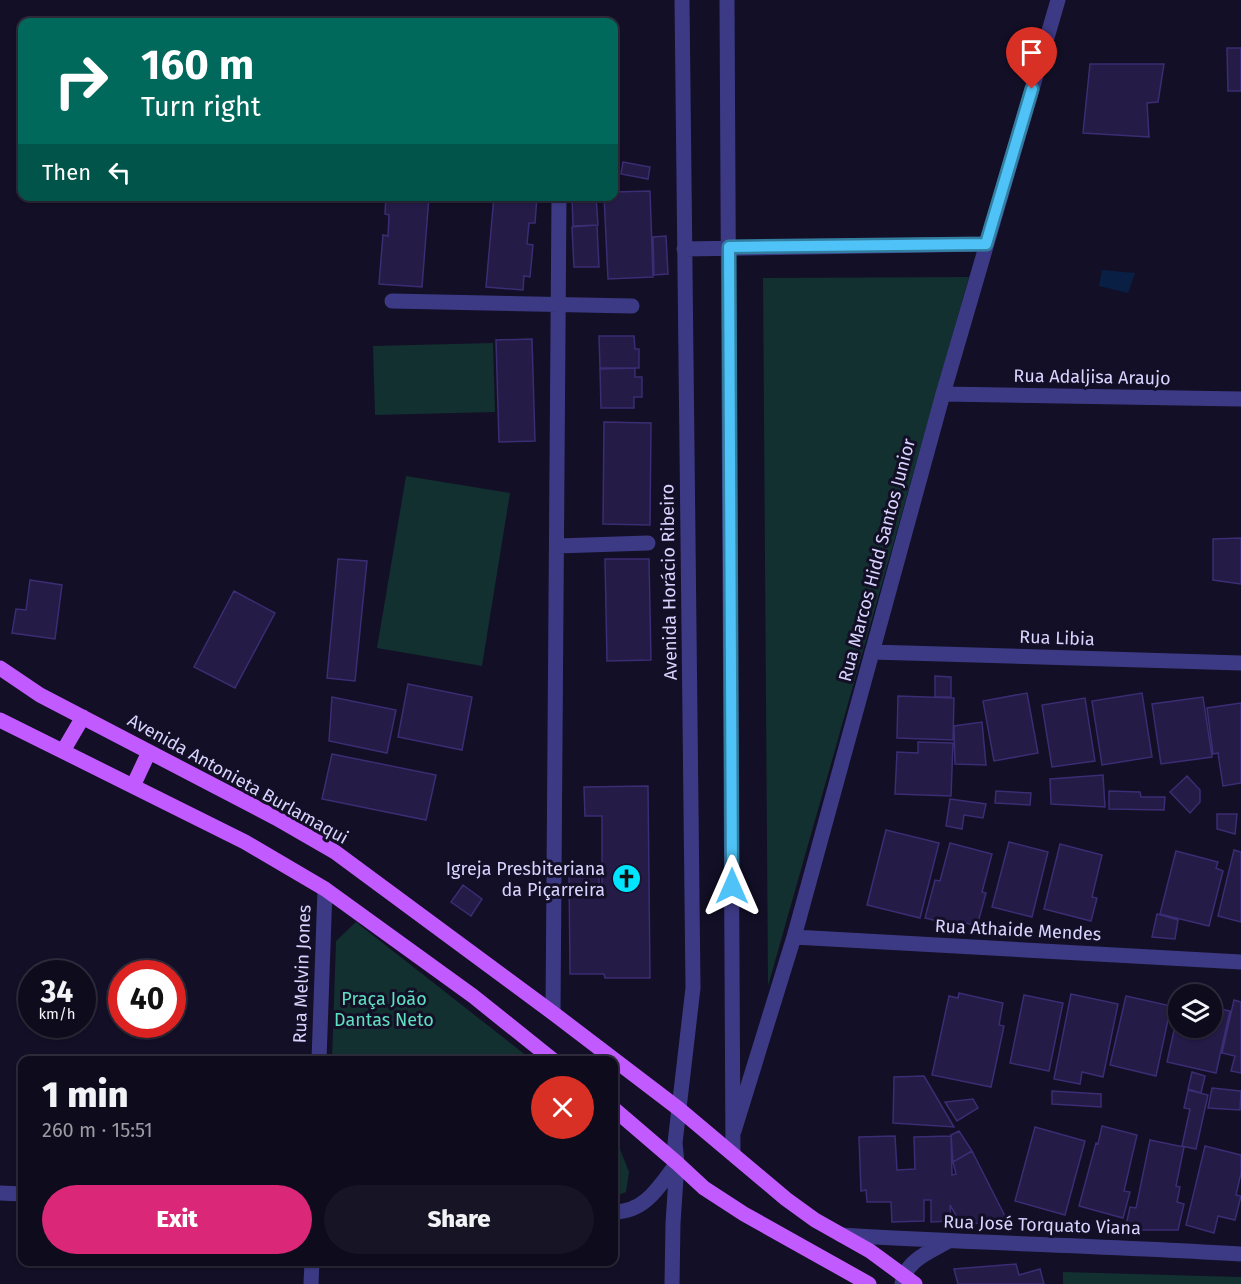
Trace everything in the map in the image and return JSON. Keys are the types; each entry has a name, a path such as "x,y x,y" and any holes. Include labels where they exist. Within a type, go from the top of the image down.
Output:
{"main road":[{"name":"Avenida Antonieta Burlamaqui","path":"0,668 40,695 276,818 335,852 610,1056"},
{"path":"63,751 82,717"},
{"path":"0,720 244,842 325,889 473,996 548,1056"},
{"path":"133,786 149,752"},
{"name":"Avenida Antonieta Burlamaqui","path":"618,1062 679,1109 786,1199 815,1220 870,1251 907,1281"},
{"path":"618,1112 704,1188 868,1284"}],"street":[{"name":"Avenida Horácio Ribeiro","path":"672,1284 677,1163 675,1143 693,988 682,0"},
{"path":"727,0 734,1154"},
{"name":"Rua Marcos Hidd Santos Junior","path":"734,1131 794,937 943,394 1058,0"},
{"path":"554,1013 559,201"},
{"path":"684,249 986,244"},
{"path":"392,301 632,306"},
{"name":"Rua Adaljisa Araujo","path":"943,394 1241,399"},
{"path":"557,546 648,543"},
{"name":"Rua Libia","path":"872,652 1241,663"},
{"name":"Rua Melvin Jones","path":"319,1056 325,889"},
{"name":"Rua Athaide Mendes","path":"794,937 1241,962"},
{"path":"618,1212 647,1201 677,1163"},
{"path":"0,1193 18,1194"},
{"name":"Rua José Torquato Viana","path":"841,1235 947,1242 1109,1246 1241,1254"},
{"path":"907,1281 909,1266 947,1242"},
{"path":"311,1284 312,1266"}],"green space":[{"path":"969,277 768,986 763,278"},
{"path":"493,343 495,412 375,415 373,346"},
{"path":"406,476 510,493 482,666 377,648"},
{"name":"Praça João Dantas Neto","path":"356,922 527,1056 332,1056 336,941"},
{"path":"618,1144 629,1172 626,1192 618,1195"},
{"path":"1063,1272 1241,1277 1241,1284 1063,1284"}],"water":[{"path":"1102,270 1135,273 1128,293 1099,286"}],"building":[{"path":"1227,48 1241,48 1241,91 1228,91"},
{"path":"1090,64 1164,64 1158,102 1147,103 1149,137 1083,133"},
{"path":"623,162 650,167 648,179 621,174"},
{"path":"650,191 653,277 608,279 604,201 618,201 618,192"},
{"path":"386,201 429,201 422,287 379,284 383,235 388,236 389,215 385,214"},
{"path":"494,201 537,201 535,223 529,223 527,244 533,245 530,277 524,276 523,290 486,287"},
{"path":"572,201 596,201 598,225 573,226"},
{"path":"597,225 599,267 574,267 572,227"},
{"path":"666,236 668,274 654,275 653,237"},
{"path":"599,336 634,336 635,349 639,349 639,368 600,368"},
{"path":"532,339 535,441 499,442 496,340"},
{"path":"635,368 635,377 642,377 642,397 634,397 634,408 601,408 600,369"},
{"path":"604,422 651,423 650,525 603,524"},
{"path":"1241,538 1241,584 1213,580 1213,539"},
{"path":"338,559 367,561 355,681 327,678"},
{"path":"605,559 649,559 651,660 607,661"},
{"path":"30,580 62,585 55,639 12,633 16,609 26,610"},
{"path":"234,591 275,613 235,688 194,667"},
{"path":"935,676 951,677 951,697 935,697"},
{"path":"408,684 472,697 462,750 398,737"},
{"path":"1027,693 1038,753 994,761 983,701"},
{"path":"1142,693 1152,757 1102,765 1092,701"},
{"path":"898,696 954,698 953,740 897,738"},
{"path":"332,697 396,710 387,753 329,741"},
{"path":"1203,697 1212,757 1161,764 1152,704"},
{"path":"1085,698 1095,761 1052,767 1042,705"},
{"path":"1241,703 1241,783 1223,786 1218,753 1213,754 1207,708"},
{"path":"982,722 986,765 955,764 954,726"},
{"path":"918,742 953,743 951,796 895,794 897,752 918,753"},
{"path":"332,754 436,775 426,820 322,799"},
{"path":"1103,775 1105,807 1051,804 1050,779"},
{"path":"1187,776 1200,790 1200,802 1190,813 1170,792"},
{"name":"Igreja Presbiteriana da Piçarreira","path":"648,786 650,978 605,978 604,974 570,974 569,870 599,870 599,888 602,888 602,816 585,816 584,787"},
{"path":"996,791 1031,793 1030,805 995,803"},
{"path":"1109,791 1140,792 1141,797 1165,797 1164,810 1109,809"},
{"path":"950,799 986,804 983,818 964,815 962,829 946,826"},
{"path":"1217,814 1237,814 1235,834 1217,829"},
{"path":"886,830 939,843 920,918 867,905"},
{"path":"1009,842 1048,852 1032,917 992,907"},
{"path":"950,843 992,854 982,892 986,893 977,926 962,922 961,927 925,918 935,880 940,881"},
{"path":"1060,844 1102,855 1092,897 1097,898 1091,921 1044,909"},
{"path":"1234,850 1241,852 1241,922 1218,916"},
{"path":"1176,851 1218,862 1216,868 1223,871 1209,926 1160,914"},
{"path":"463,885 482,899 471,916 451,902"},
{"path":"1157,914 1178,920 1175,939 1152,937"},
{"path":"959,993 1003,1003 999,1025 1004,1026 991,1087 932,1075 949,996 958,998"},
{"path":"1071,994 1118,1004 1103,1077 1082,1072 1080,1084 1054,1079"},
{"path":"1024,995 1063,1003 1049,1071 1010,1063"},
{"path":"1126,996 1168,1005 1168,1020 1156,1076 1110,1065"},
{"path":"1234,1000 1241,1002 1241,1073 1231,1071 1235,1056 1222,1053"},
{"path":"1222,1009 1230,1011 1216,1073 1167,1062 1172,1038 1222,1038"},
{"path":"1192,1072 1205,1076 1201,1093 1188,1089"},
{"path":"924,1076 954,1127 893,1123 894,1077"},
{"path":"1212,1088 1241,1091 1240,1110 1208,1108"},
{"path":"1188,1090 1208,1095 1196,1149 1182,1146 1190,1109 1184,1108"},
{"path":"1052,1091 1101,1094 1101,1107 1052,1104"},
{"path":"973,1099 978,1108 957,1121 945,1102"},
{"path":"1102,1126 1137,1135 1124,1191 1130,1192 1123,1218 1079,1206"},
{"path":"1035,1127 1085,1141 1065,1215 1015,1201"},
{"path":"959,1131 972,1151 953,1162 951,1135"},
{"path":"895,1136 897,1170 915,1169 914,1137 951,1136 952,1175 956,1174 953,1162 972,1151 1008,1222 961,1224 950,1205 951,1221 931,1222 931,1200 924,1200 924,1221 892,1222 891,1202 867,1202 866,1190 861,1191 859,1137"},
{"path":"1150,1140 1184,1147 1176,1186 1180,1187 1177,1202 1184,1204 1178,1230 1125,1230 1130,1207 1136,1208"},
{"path":"1205,1146 1241,1155 1241,1173 1236,1195 1241,1196 1235,1220 1218,1216 1214,1233 1186,1225"},
{"path":"1016,1264 1019,1275 1040,1269 1044,1284 958,1284 954,1269"}],"place":[{"name":"Igreja Presbiteriana da Piçarreira","path":"626,879"}],"route":[{"path":"732,886 729,247 986,244 1032,89"}]}
